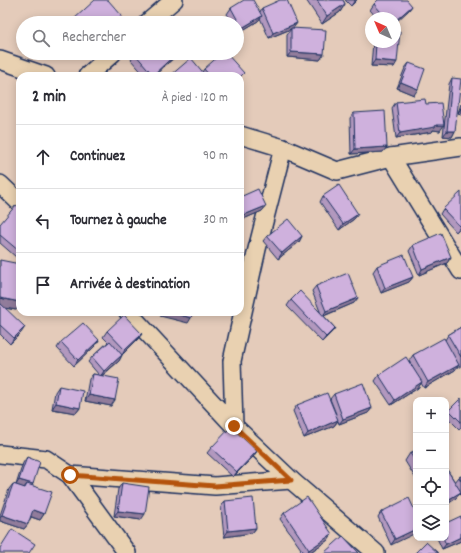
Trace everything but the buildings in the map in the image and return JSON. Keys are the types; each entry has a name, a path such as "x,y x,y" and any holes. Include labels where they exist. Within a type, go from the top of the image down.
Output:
{"street":[{"path":"155,16 174,0"},
{"path":"0,60 34,72"},
{"path":"91,72 105,60"},
{"path":"244,136 283,148 337,170 391,157 461,147"},
{"path":"244,307 257,249 283,148"},
{"path":"391,157 461,271"},
{"path":"0,184 16,198"},
{"path":"132,316 234,426 291,480 376,553"},
{"path":"234,426 232,361 242,316"},
{"path":"0,454 46,459 70,475 127,553"},
{"path":"70,475 215,486 291,480"}],"route":[{"path":"70,475 215,486 291,480 234,426"}]}
